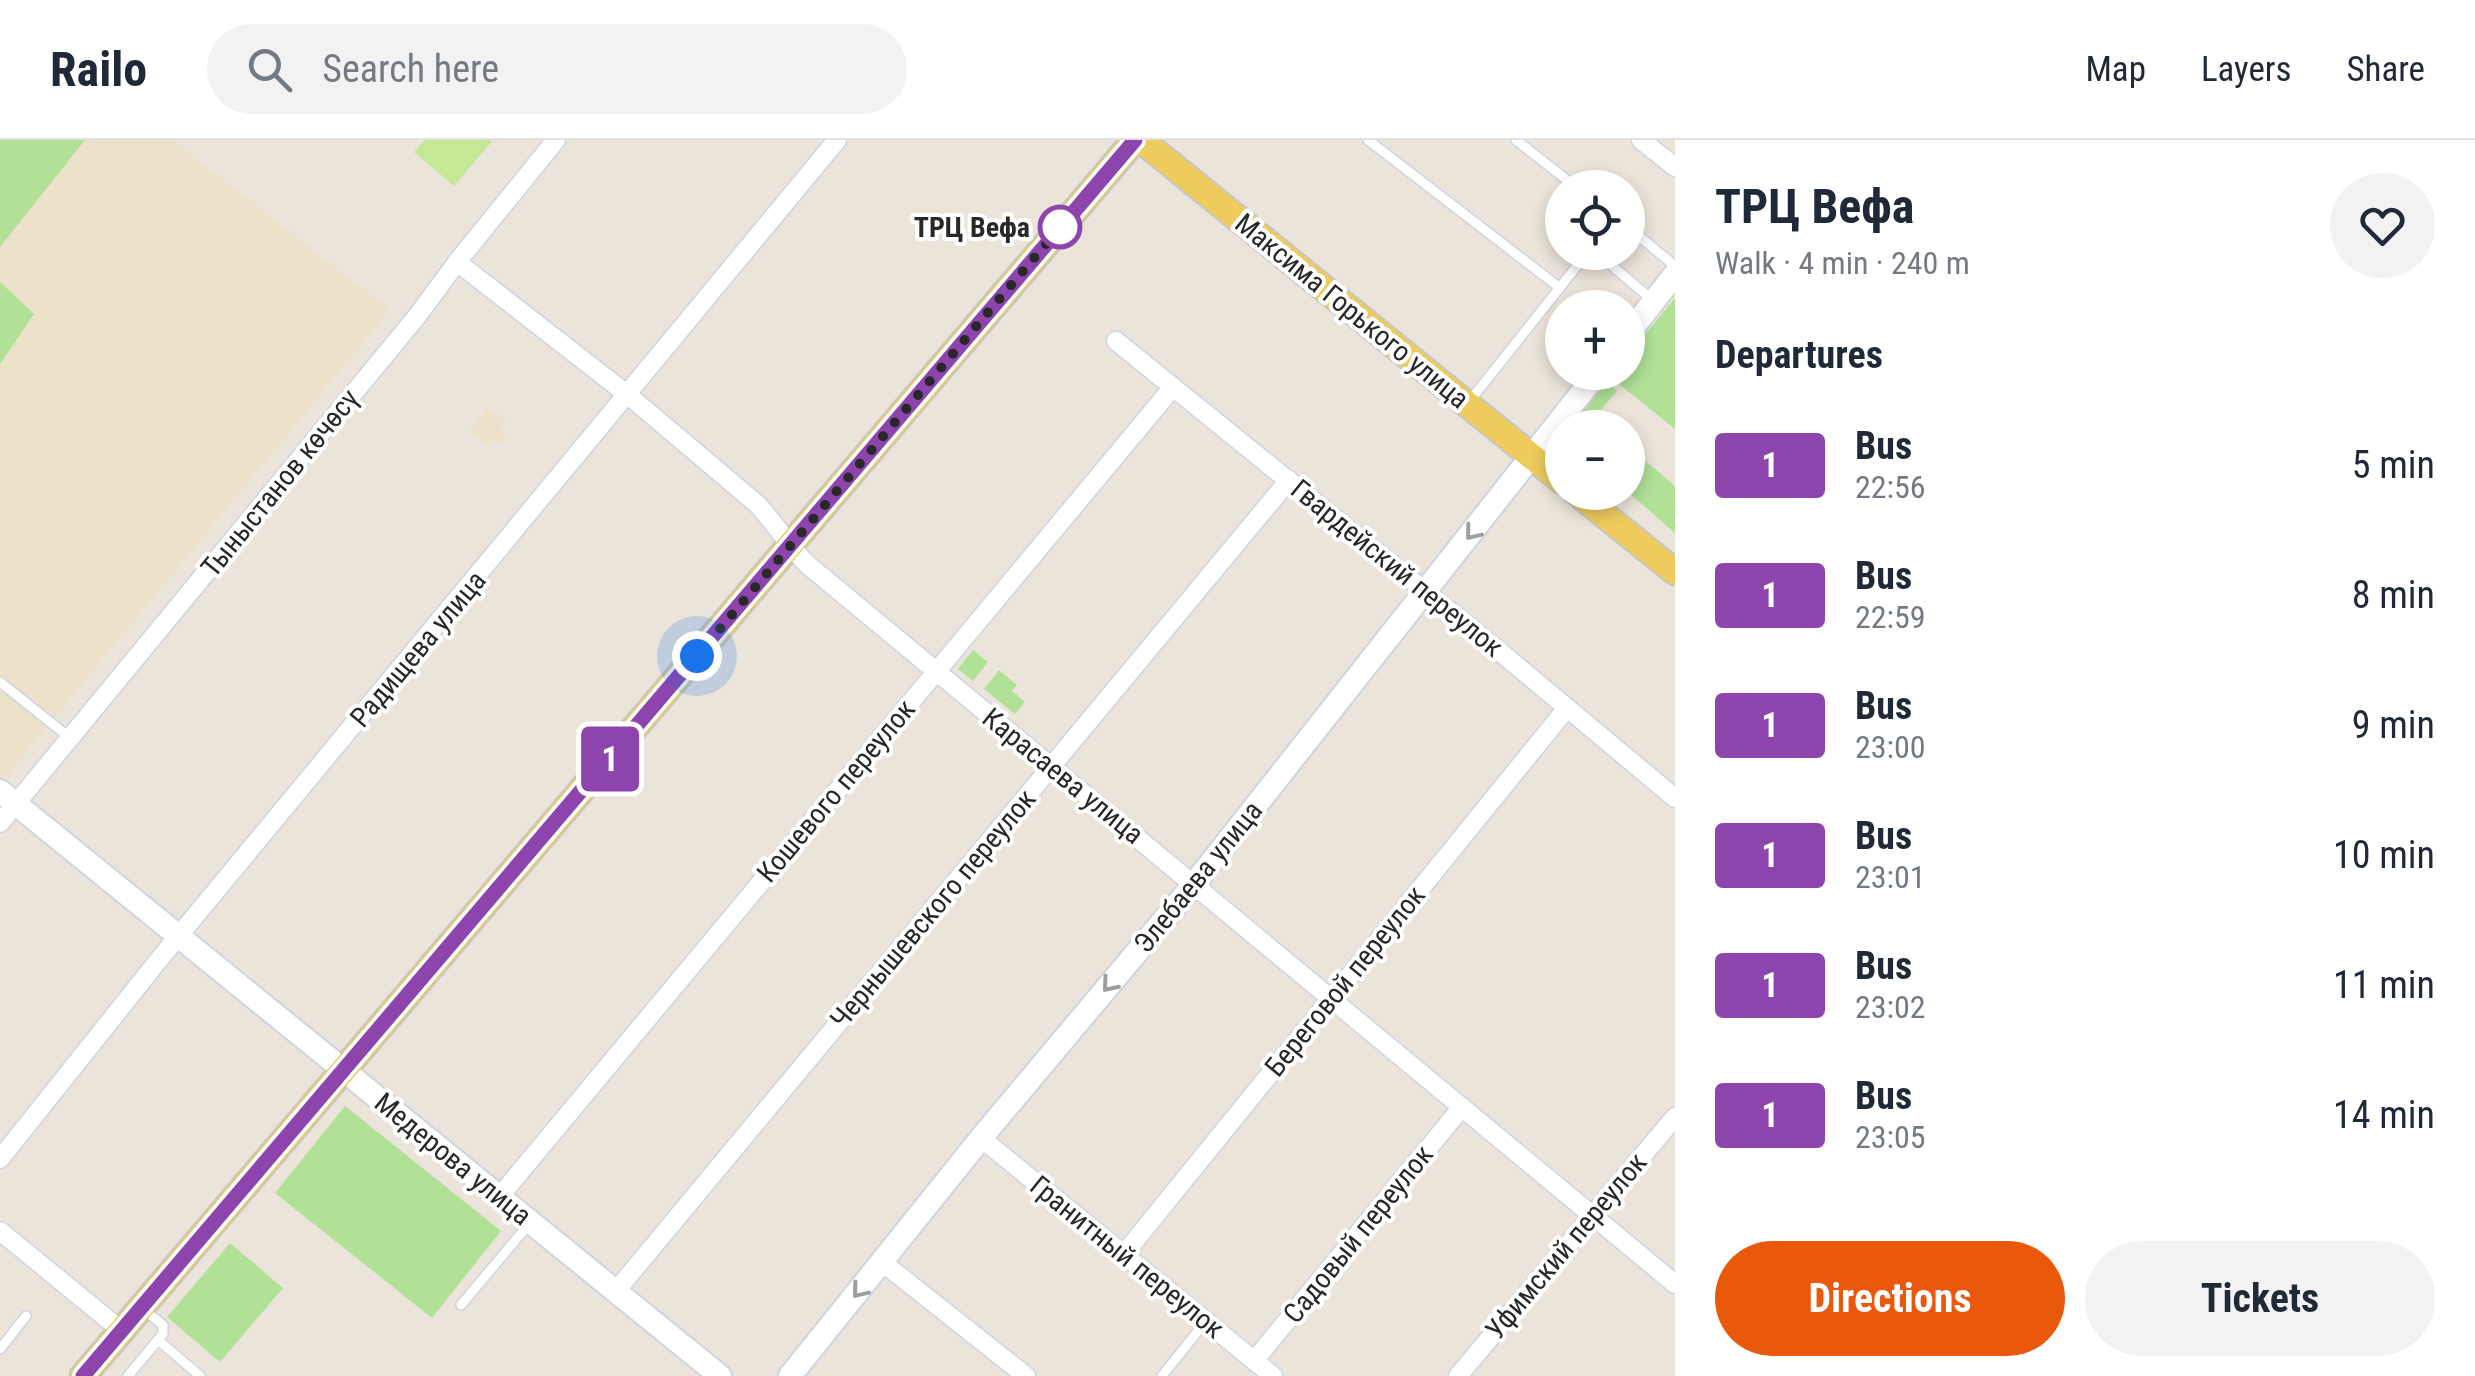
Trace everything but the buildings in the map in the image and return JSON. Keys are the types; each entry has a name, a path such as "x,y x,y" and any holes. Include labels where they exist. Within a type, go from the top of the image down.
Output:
{"main road":[{"name":"Максима Горького улица","path":"1138,140 1545,467"},
{"path":"83,1376 1138,140"},
{"path":"1598,510 1675,572"}],"street":[{"name":"Тыныстанов көчөсү","path":"0,823 8,798 70,738 556,140"},
{"name":"Радищева улица","path":"0,1158 837,140"},
{"path":"1641,140 1675,167"},
{"name":"Карасаева улица","path":"457,262 628,395 757,504 789,547 808,565 1675,1284"},
{"path":"1645,311 1675,274"},
{"name":"Гвардейский переулок","path":"1116,341 1675,798"},
{"name":"Кошевого переулок","path":"500,1196 1173,386"},
{"name":"Элебаева улица","path":"790,1376 981,1138 1194,884 1584,390"},
{"name":"Чернышевского переулок","path":"616,1291 1289,480"},
{"name":"Береговой переулок","path":"1124,1254 1567,708"},
{"name":"Медерова улица","path":"8,798 720,1376"},
{"name":"Садовый переулок","path":"1254,1361 1462,1106"},
{"name":"Уфимский переулок","path":"1458,1376 1675,1117"},
{"name":"Гранитный переулок","path":"981,1138 1273,1376"},
{"path":"0,1231 122,1331"},
{"path":"882,1262 1026,1376"}],"lane":[{"path":"1368,140 1560,288"},
{"path":"1516,140 1554,170"},
{"path":"1645,242 1675,266"},
{"path":"1467,404 1574,270"},
{"path":"1617,270 1653,300"},
{"path":"0,682 70,738"},
{"path":"460,1305 531,1222"},
{"path":"128,1376 164,1334 163,1325 141,1308"},
{"path":"0,1349 26,1316"},
{"path":"1162,1376 1206,1322"},
{"path":"158,1340 200,1376"}],"shaded area":[{"path":"0,140 173,140 390,310 0,784"},
{"path":"487,407 506,422 500,430 507,436 500,444 493,438 488,445 469,431"}],"green space":[{"path":"0,140 85,140 0,247"},
{"path":"425,140 493,140 454,186 414,152"},
{"path":"0,282 34,314 0,364"},
{"path":"1675,298 1675,429 1626,390 1645,390 1645,334"},
{"path":"1590,390 1617,391 1601,410 1575,410"},
{"path":"1645,460 1675,486 1675,533 1645,507"},
{"path":"973,650 988,662 973,681 958,669"},
{"path":"999,670 1017,685 1012,691 1025,702 1015,714 984,689"},
{"path":"345,1106 501,1231 432,1318 275,1193"},
{"path":"230,1243 283,1288 220,1362 167,1317"}],"bus line":[{"name":"1","path":"83,1376 1135,140"}],"place":[{"name":"ТРЦ Вефа","path":"1060,227"}],"route":[{"path":"697,656 1060,227"}]}
